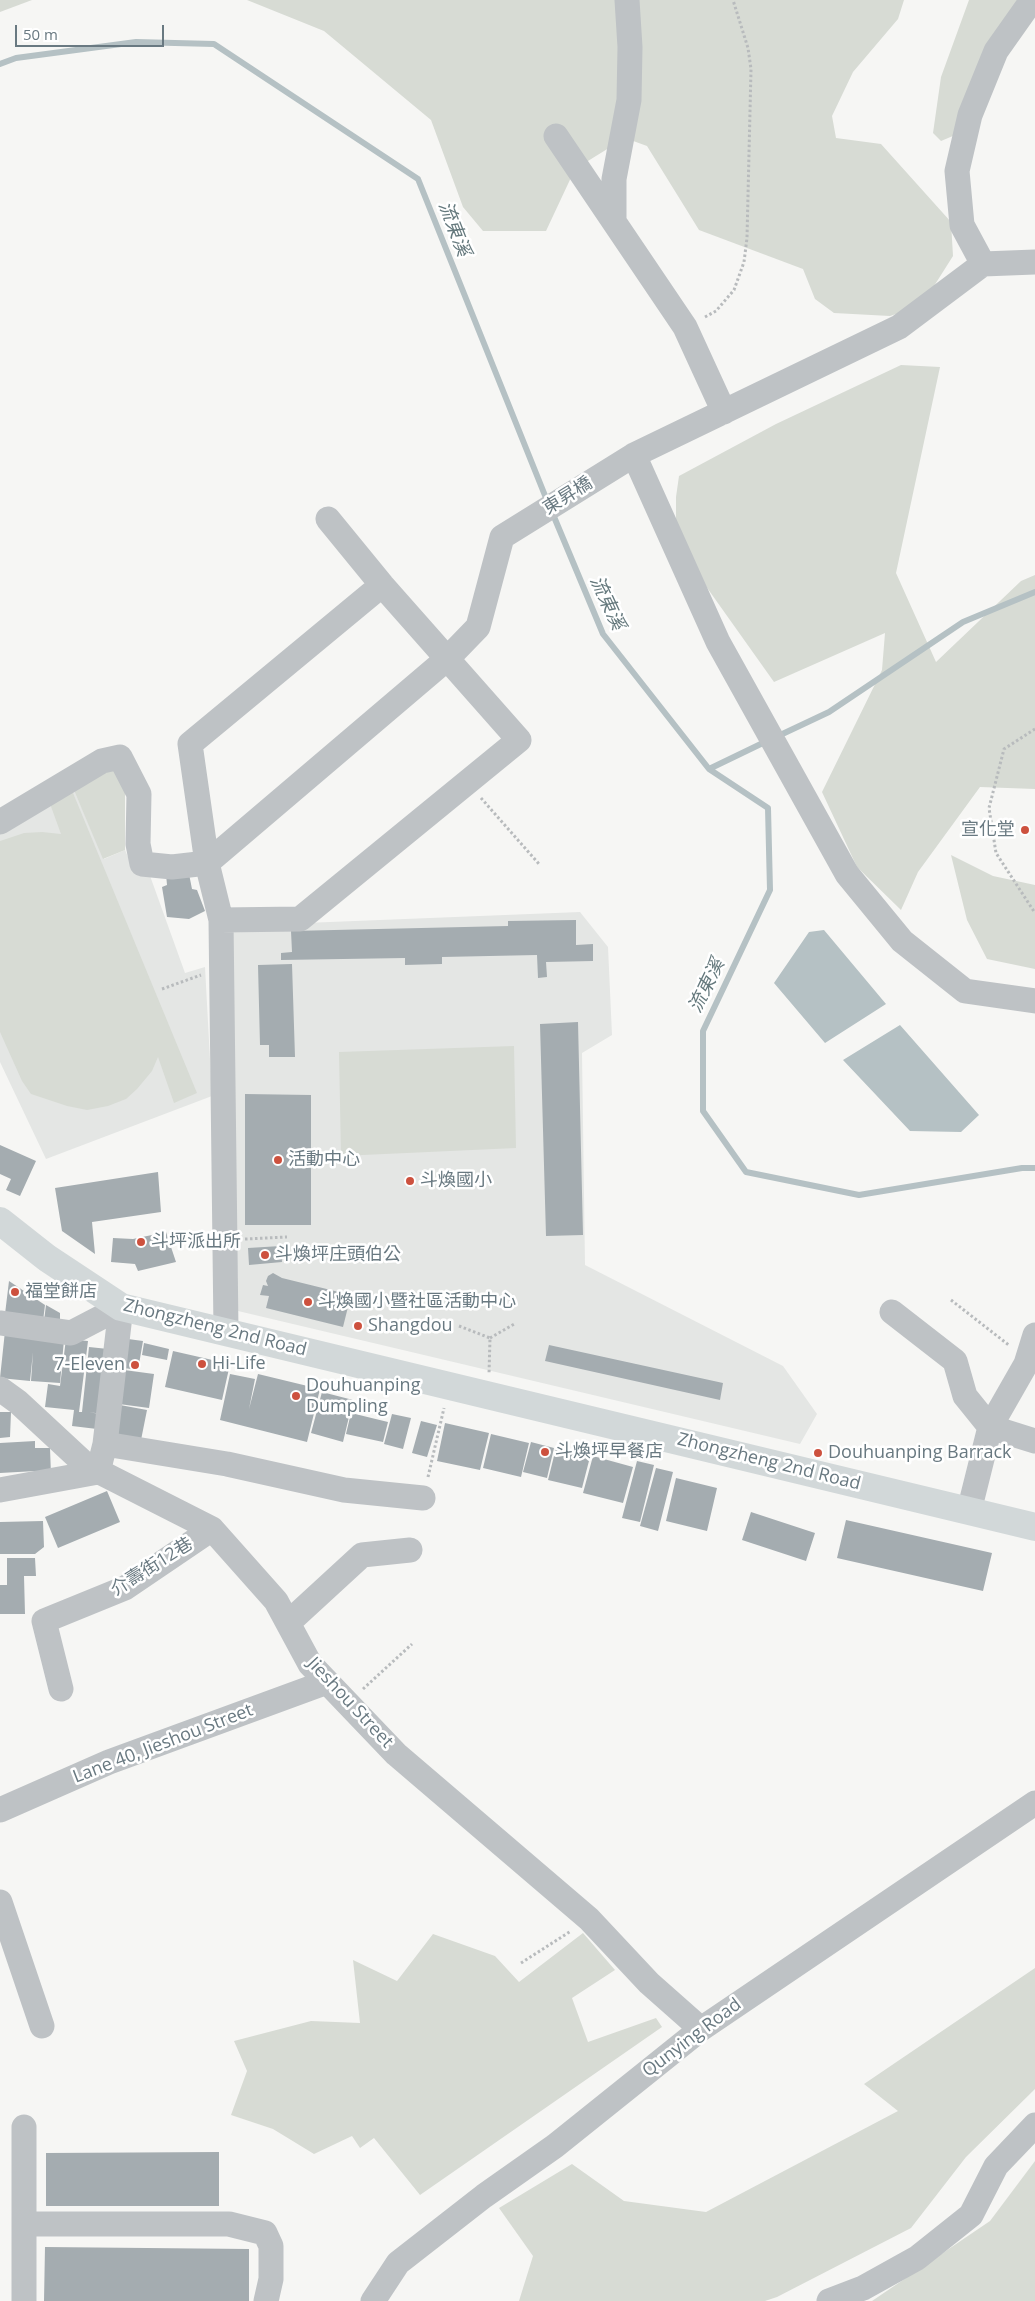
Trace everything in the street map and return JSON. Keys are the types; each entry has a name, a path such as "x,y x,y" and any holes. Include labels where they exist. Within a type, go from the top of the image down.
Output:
{"main road":[{"name":"Zhongzheng 2nd Road","path":"0,1221 47,1258 121,1307 1035,1527"}],"street":[{"path":"614,221 614,179 629,100 630,47 627,0"},
{"path":"1032,0 996,51 970,115 957,171 962,224 983,264 1035,262"},
{"path":"556,136 685,327 724,412"},
{"name":"東昇橋","path":"448,658 478,627 502,537 634,455 899,327 983,264"},
{"path":"634,455 718,642 847,874 902,940 965,991 1035,1001"},
{"path":"221,920 300,919 519,740 382,585 328,519"},
{"path":"226,1331 221,920 207,863 190,744 382,585"},
{"path":"0,822 102,761 120,757 139,794 138,844 142,864 172,867 207,863 448,658"},
{"path":"0,1323 71,1333 121,1307"},
{"path":"0,1490 98,1472 106,1444 121,1307"},
{"path":"892,1312 955,1361 965,1396 990,1427 1035,1441"},
{"path":"969,1511 990,1427 1029,1365 1035,1335"},
{"name":"Jieshou Street","path":"0,1389 18,1402 86,1465 212,1529 276,1601 310,1664 396,1754 589,1919 649,1983 701,2029"},
{"path":"106,1444 227,1464 344,1490 423,1498"},
{"name":"介壽街12巷","path":"61,1690 44,1621 125,1588 212,1529"},
{"path":"288,1623 362,1556 410,1550"},
{"name":"Lane 40, Jieshou Street","path":"0,1810 109,1762 327,1682"},
{"name":"Qunying Road","path":"373,2301 398,2263 484,2196 555,2146 701,2029 1035,1803"},
{"path":"0,1902 42,2026"},
{"path":"829,2301 863,2288 917,2258 971,2215 996,2166 1035,2125"},
{"path":"24,2127 24,2301"},
{"path":"24,2224 229,2224 265,2233 271,2246 271,2279 266,2301"}],"path":[{"path":"685,327 716,311 734,290 744,262 747,238 751,69 748,48 734,0"},
{"path":"1035,729 1004,749 990,808 996,853 1035,912"},
{"path":"467,783 540,864"},
{"path":"162,989 206,974"},
{"path":"225,1240 287,1237"},
{"path":"951,1300 1013,1348 1029,1365"},
{"path":"490,1338 516,1323"},
{"path":"459,1326 490,1338"},
{"path":"486,1394 490,1371 490,1338"},
{"path":"423,1498 449,1385"},
{"path":"348,1703 412,1644"},
{"path":"521,1964 589,1919"}],"shaded area":[{"path":"0,0 32,0 0,12"},
{"path":"247,0 904,0 898,19 853,72 832,116 836,138 881,144 951,222 953,256 922,305 890,316 834,313 815,299 803,269 699,230 647,146 625,138 575,169 546,231 483,231 463,207 431,120 324,31"},
{"path":"969,0 1022,0 960,133 941,141 933,133 941,77"},
{"path":"901,365 940,367 896,573 936,662 1021,581 1035,575 1035,789 980,787 918,872 901,910 857,867 822,792 882,670 885,633 774,682 693,568 676,536 676,497 679,476 776,424"},
{"path":"111,762 125,769 125,850 103,859 70,781"},
{"path":"70,781 104,859 125,850 132,866 149,873 185,973 205,967 212,1096 46,1159 0,1062 0,825"},
{"path":"71,788 197,1093 174,1103 158,1057 152,1071 137,1089 126,1099 108,1106 87,1110 67,1106 31,1094 22,1081 0,1032 0,841 24,833 61,834 49,801"},
{"path":"951,855 993,876 1035,885 1035,969 987,959 967,920"},
{"name":"斗煥國小","path":"580,912 608,947 612,1035 582,1053 585,1265 783,1366 817,1414 800,1444 238,1311 230,926"},
{"path":"824,930 886,1004 825,1043 774,983 809,932"},
{"path":"900,1025 979,1115 961,1132 910,1131 843,1060"},
{"path":"514,1046 516,1148 341,1156 339,1052"},
{"path":"583,1933 615,1970 572,1998 588,2042 656,2018 662,2027 420,2195 374,2138 360,2148 352,2136 314,2154 273,2129 231,2115 247,2071 234,2041 311,2021 360,2023 353,1960 397,1981 433,1934 495,1956 519,1982"},
{"path":"1035,1968 1035,2089 966,2157 911,2228 777,2297 765,2301 519,2301 533,2256 499,2208 572,2164 624,2201 706,2212 898,2111 864,2084"},
{"path":"1035,2161 1035,2301 872,2301 990,2221"}],"building":[{"path":"188,869 192,889 197,890 205,911 189,919 167,917 162,887 167,885 166,874"},
{"path":"576,920 576,945 593,944 593,961 546,962 547,977 538,978 537,955 442,957 442,964 405,965 405,958 281,960 281,953 292,952 291,931 508,926 508,921"},
{"path":"292,964 295,1057 269,1057 269,1045 260,1045 258,965"},
{"path":"578,1022 583,1235 546,1236 540,1024"},
{"name":"活動中心","path":"245,1094 311,1095 311,1225 245,1225"},
{"path":"0,1145 36,1161 20,1196 6,1190 11,1179 0,1174"},
{"path":"158,1172 161,1212 92,1222 95,1254 62,1231 55,1188"},
{"path":"166,1232 176,1262 138,1271 135,1264 111,1262 113,1238 133,1239"},
{"name":"斗煥坪庄頭伯公","path":"281,1246 282,1262 249,1265 248,1248"},
{"name":"斗煥國小暨社區活動中心","path":"273,1273 282,1278 351,1295 343,1327 266,1308 269,1296 260,1295 263,1285 268,1286 266,1281 268,1276"},
{"path":"9,1281 45,1305 43,1321 5,1314"},
{"path":"46,1305 60,1313 60,1323 44,1321"},
{"path":"5,1331 64,1340 60,1383 31,1381 33,1352 30,1381 0,1378"},
{"path":"66,1339 88,1341 79,1412 82,1412 89,1347 108,1349 101,1414 89,1412 99,1414 97,1429 72,1426 74,1410 45,1407 48,1384 60,1386"},
{"path":"128,1339 143,1341 138,1370 124,1368"},
{"path":"144,1343 169,1349 167,1360 142,1355"},
{"path":"549,1345 723,1383 720,1400 545,1361"},
{"path":"173,1351 230,1364 222,1400 165,1387"},
{"path":"124,1370 154,1374 149,1408 119,1404"},
{"path":"230,1374 255,1379 249,1409 258,1374 320,1389 307,1442 220,1420"},
{"path":"322,1392 353,1400 343,1442 311,1433"},
{"path":"120,1405 147,1410 140,1445 113,1440"},
{"path":"0,1412 11,1412 10,1437 0,1438"},
{"path":"351,1413 388,1422 383,1442 346,1434"},
{"path":"392,1414 411,1418 403,1449 384,1444"},
{"path":"421,1421 437,1425 427,1457 412,1453"},
{"path":"445,1423 489,1433 480,1470 437,1461"},
{"path":"491,1434 529,1443 521,1477 483,1468"},
{"path":"35,1441 35,1448 50,1448 51,1475 36,1471 0,1473 0,1443"},
{"path":"531,1442 554,1448 547,1478 523,1472"},
{"path":"556,1448 590,1457 582,1488 548,1480"},
{"path":"593,1456 633,1467 623,1503 583,1493"},
{"path":"637,1461 654,1465 640,1522 622,1518"},
{"path":"656,1468 673,1472 658,1531 640,1526"},
{"path":"676,1478 717,1488 707,1531 666,1521"},
{"path":"107,1491 120,1522 58,1548 45,1517"},
{"path":"751,1512 815,1533 806,1561 742,1540"},
{"path":"846,1520 992,1553 983,1591 837,1558"},
{"path":"43,1521 44,1547 35,1554 0,1554 0,1522"},
{"path":"7,1558 35,1558 36,1576 24,1576 25,1614 0,1614 0,1585 7,1585"},
{"path":"219,2152 219,2206 46,2206 46,2153"},
{"path":"45,2247 249,2249 249,2301 44,2301"}],"waterway":[{"name":"流東溪","path":"0,64 16,58 136,42 214,44 418,179 548,503"},
{"name":"流東溪","path":"552,512 603,634 709,769 768,808 770,890 703,1031 703,1111 746,1172 859,1195 1022,1168 1035,1168"},
{"path":"776,737 829,712 963,622 1035,592"},
{"path":"709,769 767,741"}],"place":[{"name":"宣化堂","path":"1025,830"},
{"name":"活動中心","path":"278,1160"},
{"name":"斗煥國小","path":"410,1181"},
{"name":"斗坪派出所","path":"141,1242"},
{"name":"斗煥坪庄頭伯公","path":"265,1255"},
{"name":"福堂餅店","path":"15,1292"},
{"name":"斗煥國小暨社區活動中心","path":"308,1302"},
{"name":"Shangdou","path":"358,1326"},
{"name":"Hi-Life","path":"202,1364"},
{"name":"7-Eleven","path":"135,1365"},
{"name":"Douhuanping Dumpling","path":"296,1396"},
{"name":"斗煥坪早餐店","path":"545,1452"},
{"name":"Douhuanping Barrack","path":"818,1453"}]}
